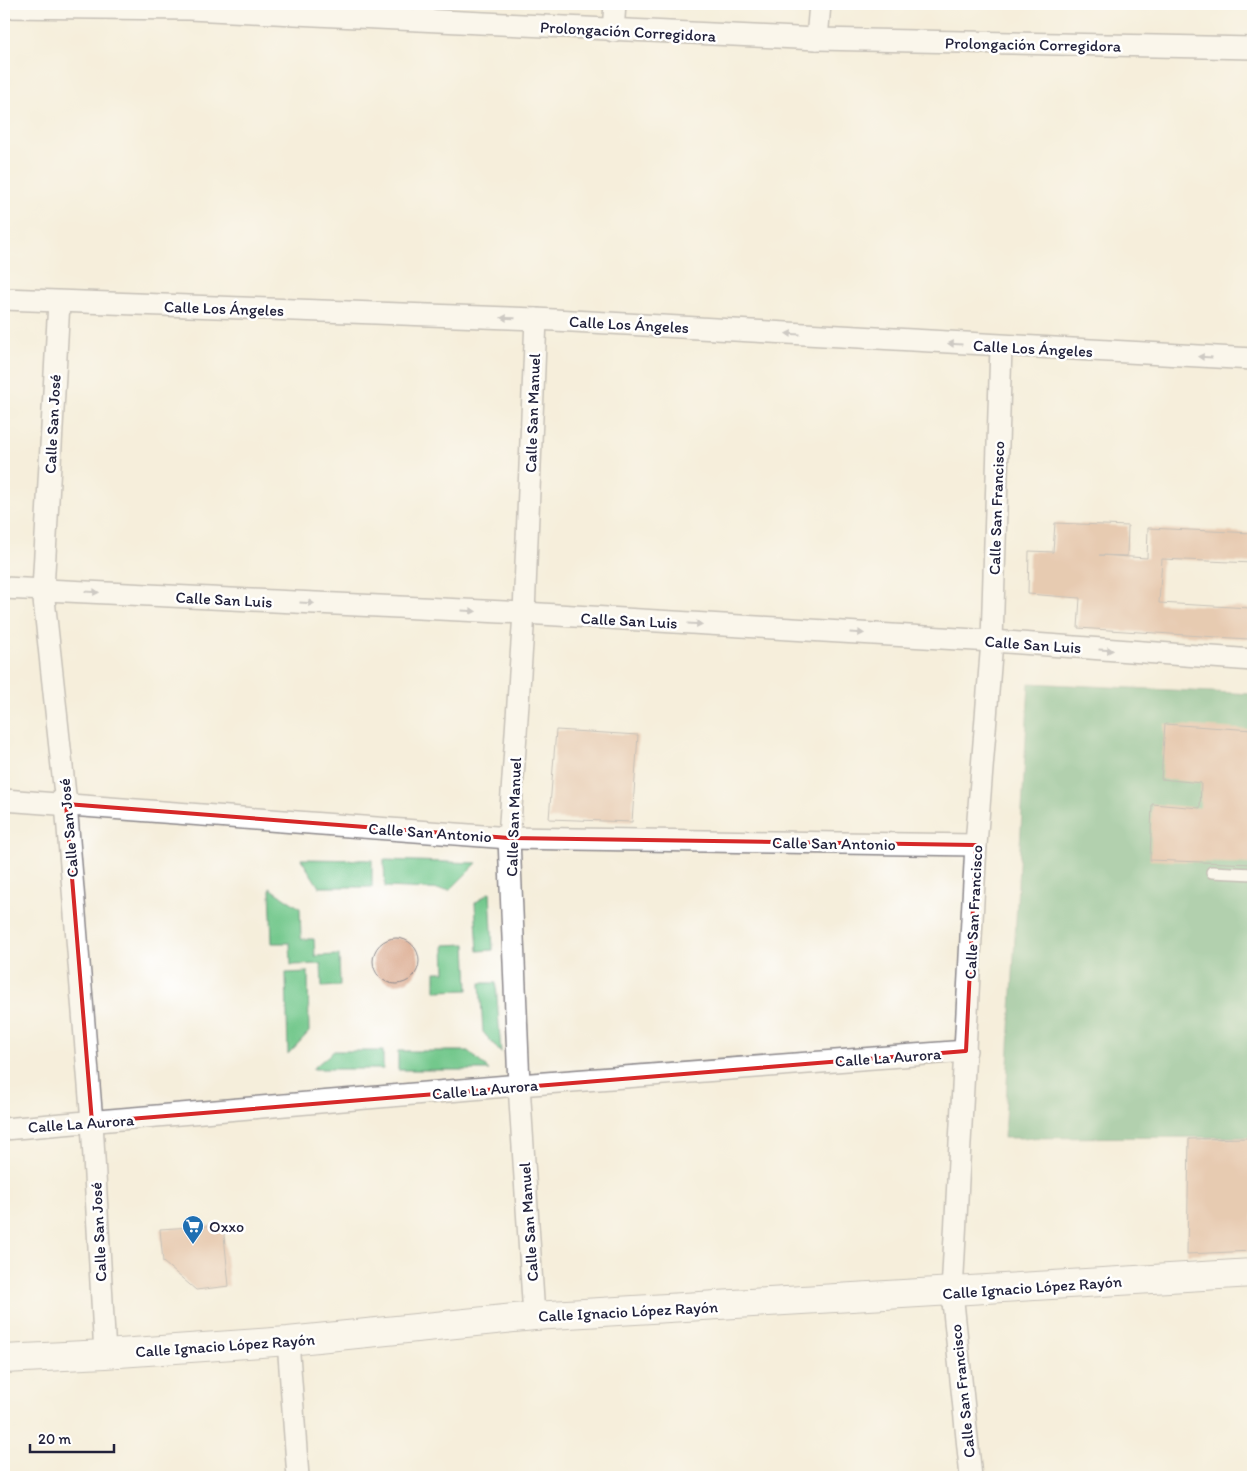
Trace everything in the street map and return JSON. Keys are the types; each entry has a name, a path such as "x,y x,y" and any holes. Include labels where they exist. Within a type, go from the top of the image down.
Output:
{"main road":[{"name":"Calle Ignacio López Rayón","path":"4,1359 288,1341 534,1316 1253,1273"}],"street":[{"path":"613,31 615,4"},
{"path":"817,39 820,4"},
{"name":"Prolongación Corregidora","path":"4,7 189,6 613,31 817,39 1253,48"},
{"name":"Calle Los Ángeles","path":"4,299 536,318 1253,359"},
{"name":"Calle San José","path":"59,302 43,590 66,804 92,1122 105,1354"},
{"name":"Calle San Manuel","path":"534,1316 519,1086 509,838 524,614 536,318"},
{"name":"Calle San Francisco","path":"971,1477 952,1292 976,845 992,642 1001,346"},
{"name":"Calle San Luis","path":"4,588 524,614 992,642 1253,660"},
{"name":"Calle San Antonio","path":"4,800 509,838 976,845"},
{"name":"Calle La Aurora","path":"4,1128 966,1052"},
{"path":"288,1341 298,1477"}],"lane":[{"path":"1212,872 1253,874"}],"highlighted area":[{"path":"66,804 509,838 976,845 966,1051 92,1122"}],"green space":[{"path":"1029,683 1253,694 1253,1137 1004,1138"},
{"path":"301,859 372,860 372,887 319,887"},
{"path":"384,860 477,863 450,890 385,887"},
{"path":"270,888 300,908 301,939 314,939 315,956 339,955 340,986 322,987 321,964 291,965 290,943 272,943"},
{"path":"490,892 493,950 478,951 475,903"},
{"path":"466,944 468,990 435,991 435,972 445,972 444,945"},
{"path":"308,972 309,1032 288,1054 286,973"},
{"path":"480,983 496,983 501,1053 483,1032"},
{"path":"334,1051 383,1051 383,1069 312,1069"},
{"path":"398,1051 468,1051 489,1070 398,1070"}],"building":[{"path":"1055,523 1128,526 1127,556 1099,555 1147,558 1148,528 1253,533 1253,563 1162,559 1159,603 1250,608 1248,639 1078,628 1080,598 1028,594 1029,551 1053,552"},
{"path":"1165,724 1253,730 1253,864 1150,860 1152,804 1200,808 1201,783 1161,779"},
{"path":"556,730 638,735 632,822 549,819"},
{"path":"392,938 400,938 409,942 415,948 419,961 415,974 409,980 400,984 392,984 383,980 377,974 373,965 373,957 377,948 383,942"},
{"path":"1253,1138 1253,1251 1187,1254 1189,1139"},
{"name":"Oxxo","path":"223,1225 229,1286 196,1290 163,1262 160,1229"}],"place":[{"name":"Oxxo","path":"193,1245"}]}
